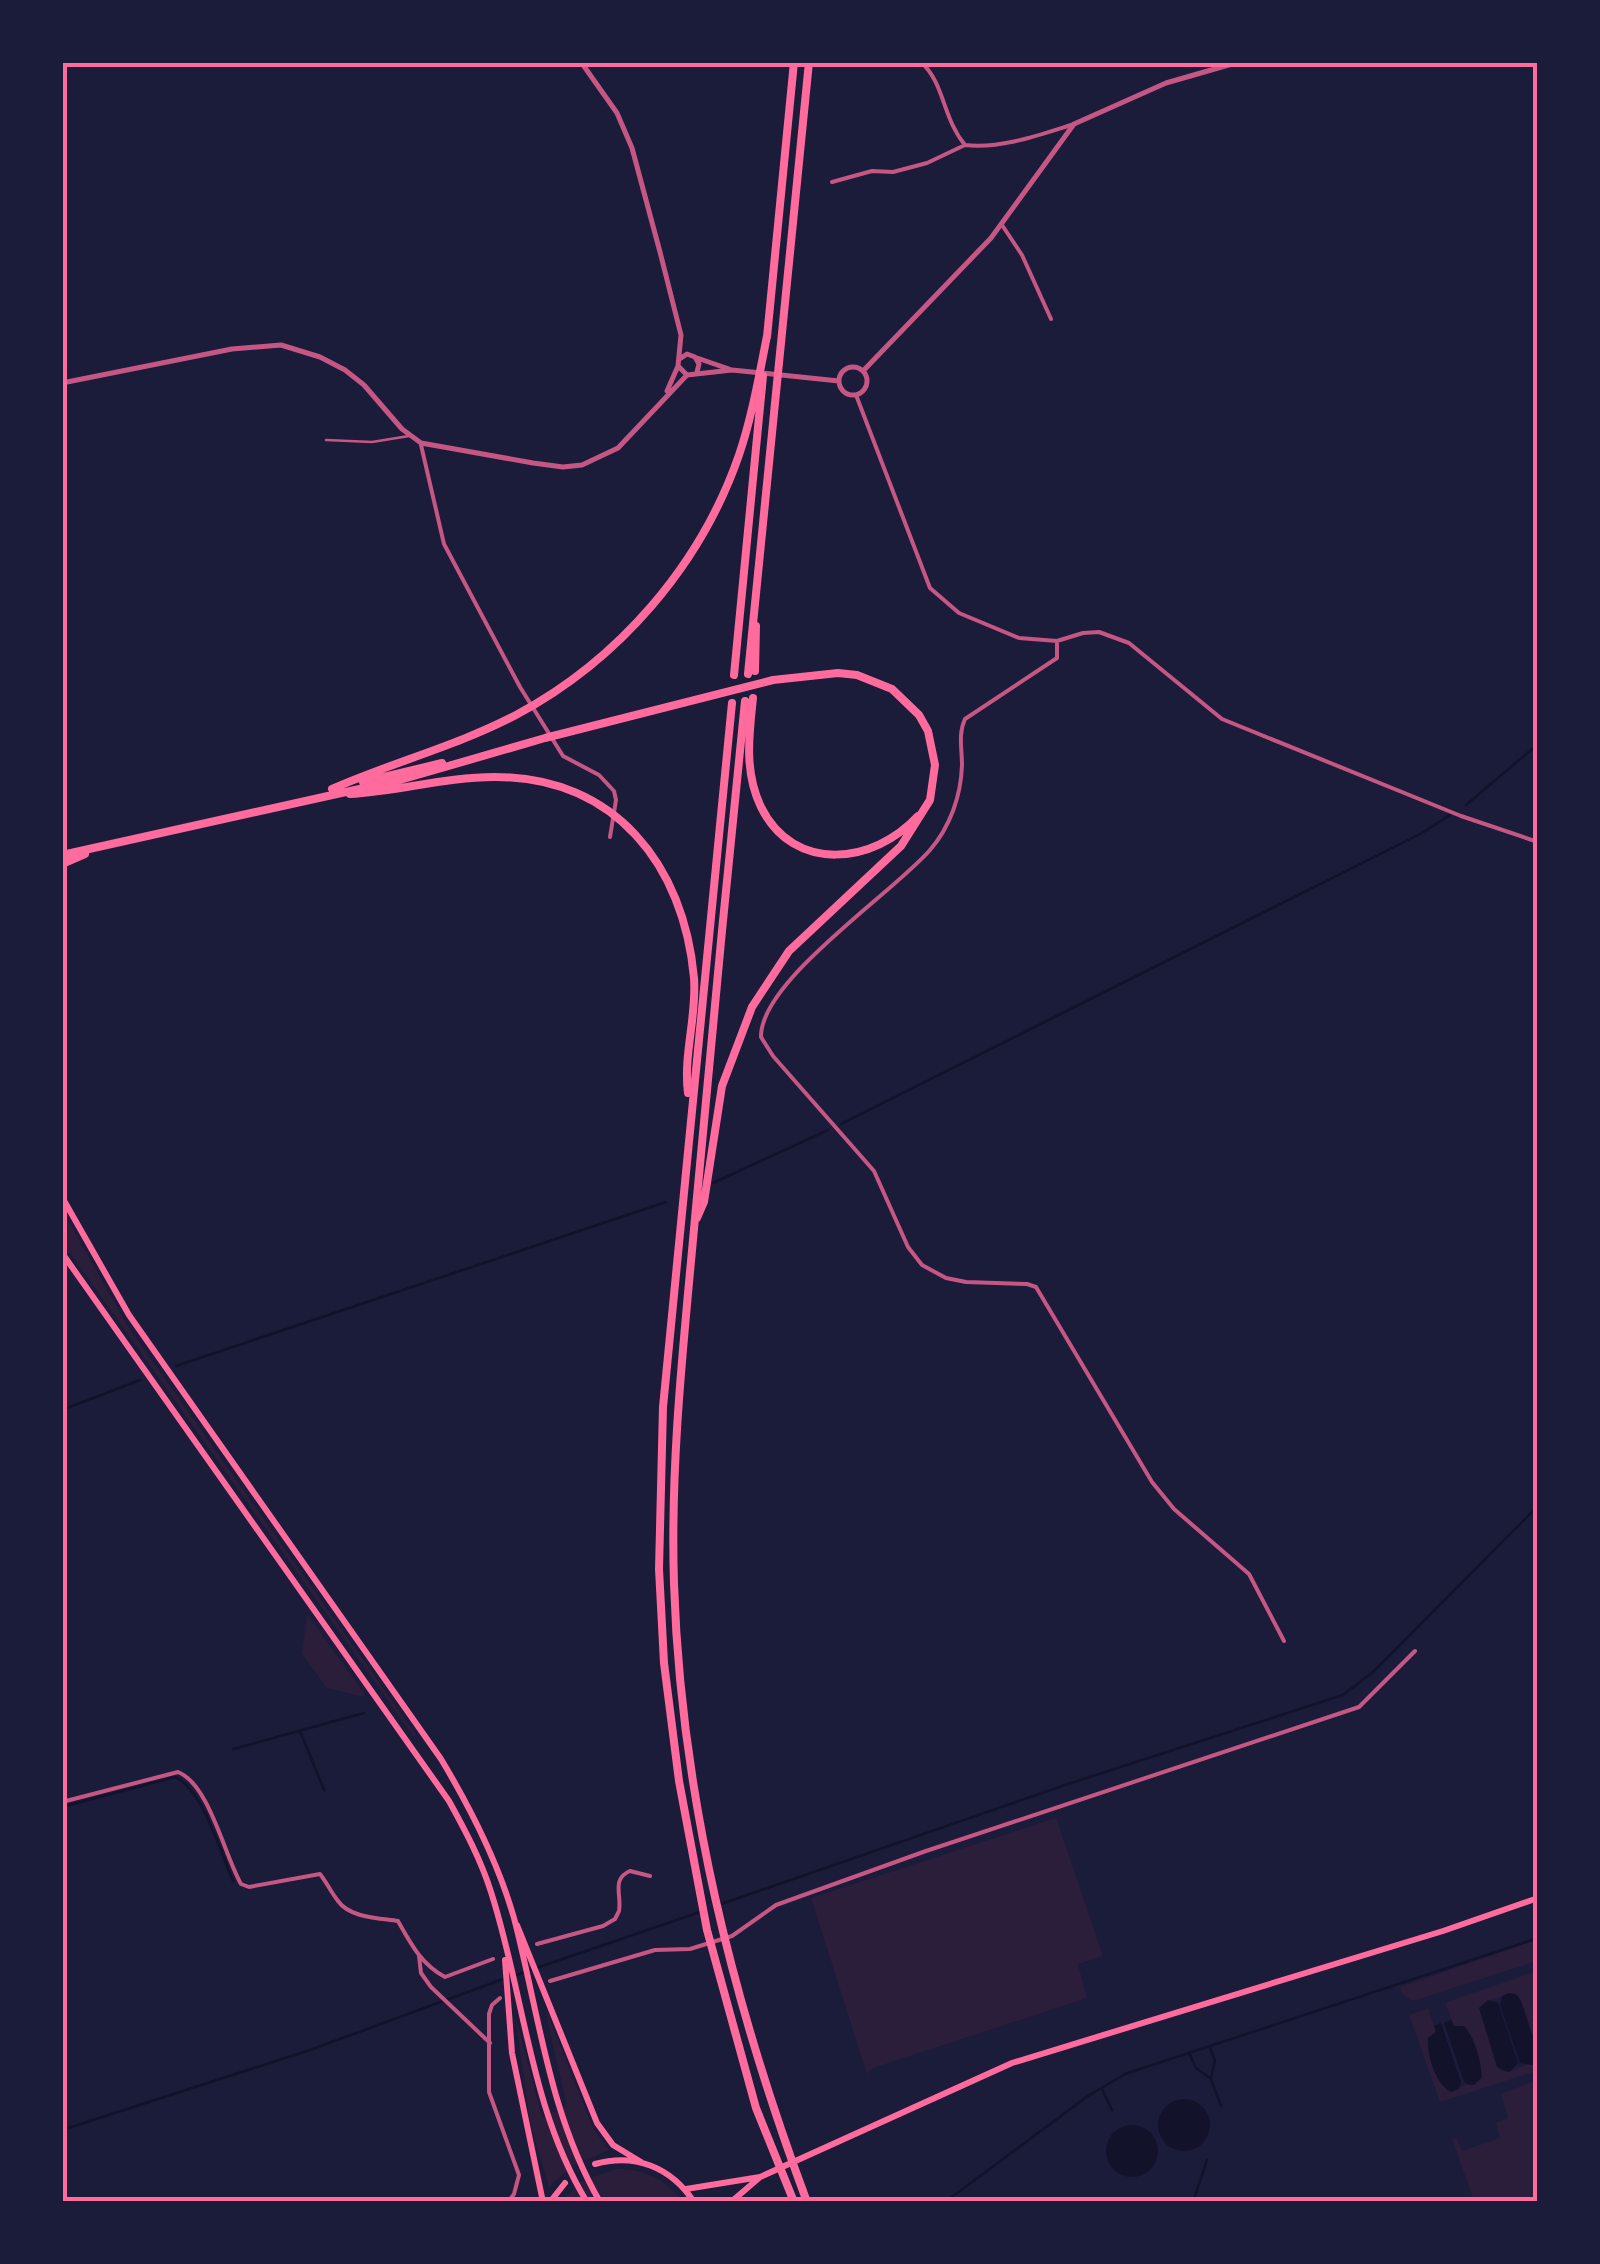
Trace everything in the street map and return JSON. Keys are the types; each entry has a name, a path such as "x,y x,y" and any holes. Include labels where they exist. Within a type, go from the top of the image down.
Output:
{"highway":[{"path":"734,675 794,62"},
{"path":"752,673 754,613 809,62"},
{"path":"316,796 454,742 531,706 582,672 624,635 653,605 694,549 739,454 767,336"},
{"path":"62,853 400,780 773,680 838,673 857,675 892,689 919,715 934,746 936,766 930,800 901,846 789,951 752,1008 722,1086 704,1202 695,1222"},
{"path":"807,2202 768,2098 727,1956 707,1866 681,1689 674,1584 679,1376 749,700 748,754 755,792 762,810 790,841 832,856 862,852 903,831 930,800"},
{"path":"732,704 662,1407 659,1569 668,1702 695,1870 714,1958 756,2108 794,2202"},
{"path":"316,796 370,793 473,778 517,778 563,788 618,818 658,862 684,920 694,982 687,1077 691,1105"},
{"path":"62,864 103,846"}],"main road":[{"path":"62,1197 129,1316 441,1759 472,1814 504,1886 560,2111 577,2158 600,2202"},
{"path":"62,1253 435,1779 460,1822 484,1873 548,2115 587,2202"},
{"path":"686,2189 760,2177 1012,2063 1538,1898"},
{"path":"514,1920 524,1935 597,2123 613,2145 666,2172 686,2189 694,2202"},
{"path":"504,1944 504,2001 518,2092 547,2202"},
{"path":"595,2164 641,2162"},
{"path":"731,2202 760,2177"},
{"path":"547,2202 564,2183"}],"street":[{"path":"581,62 617,114 632,148 680,336 679,363 687,376"},
{"path":"921,62 933,74 950,127 964,145"},
{"path":"832,182 927,163 964,145 1038,136 1166,83 1239,62"},
{"path":"863,371 1002,225 1074,124"},
{"path":"1002,225 1022,255 1052,319"},
{"path":"680,336 700,364 697,372"},
{"path":"62,383 232,349 280,346 320,356 345,370 421,443 572,466 618,448 664,396 697,372 732,370 839,380"},
{"path":"664,396 684,356 732,370"},
{"path":"839,380 848,368 863,371"},
{"path":"856,395 866,387 863,371"},
{"path":"839,380 844,392 856,395"},
{"path":"856,395 930,588 959,613 1019,638 1057,641 1099,632 1130,643 1222,719 1462,816 1538,842"},
{"path":"421,443 444,544 520,687 560,752 573,763 600,775 614,791 616,805 610,838"},
{"path":"1057,641 1056,658 966,720 960,735 961,779 941,834 914,866 802,968 765,1016 761,1037 874,1172 908,1246 922,1265 946,1278 1036,1287 1152,1482 1174,1510 1249,1574 1284,1641"},
{"path":"550,1981 656,1950 690,1949 732,1936 776,1905 1359,1706 1415,1651"},
{"path":"62,1802 178,1772 190,1776 241,1884 250,1887 320,1874 338,1902 350,1912 398,1921 418,1956 446,1978 493,1959"},
{"path":"536,1944 608,1924 619,1911 621,1876 635,1871 650,1876"},
{"path":"418,1956 421,1972 431,1986 490,2044"},
{"path":"504,2001 490,2009 490,2100 519,2175 508,2202"}],"lane":[{"path":"326,440 372,442 410,436"}],"shaded area":[{"path":"62,1210 127,1325 414,1737 63,1243"},
{"path":"307,1614 364,1697 327,1688 302,1654"},
{"path":"1056,1818 1103,1956 1078,1964 1087,1998 873,2068 867,2074 811,1898"},
{"path":"1537,1940 1537,1961 1413,2001 1403,1995 1400,1987"},
{"path":"1537,1971 1537,2009 1532,2012 1537,2026 1537,2049 1521,2001 1513,1993 1492,2000 1480,2012 1500,2070 1509,2072 1537,2060 1537,2071 1440,2102 1409,2015 1428,2008 1436,2032 1428,2038 1429,2053 1446,2088 1452,2092 1481,2076 1445,2003 1437,2005"},
{"path":"1509,1993 1521,2001 1537,2049 1537,2060 1532,2065 1520,2063 1500,2005 1502,1996"},
{"path":"1488,2000 1498,2003 1518,2063 1509,2072 1497,2067 1479,2008"},
{"path":"544,2005 593,2128 609,2150 573,2165 549,2187 530,2123 515,2015 542,2117 567,2107"},
{"path":"1451,2020 1454,2026 1464,2026 1477,2050 1482,2077 1474,2085 1463,2079 1444,2023"},
{"path":"1441,2023 1461,2082 1459,2089 1451,2092 1437,2077 1429,2053 1428,2038 1436,2032 1434,2026"},
{"path":"1537,2080 1537,2201 1474,2201 1452,2139 1457,2138 1462,2151 1500,2138 1496,2123 1508,2118 1501,2094"},
{"path":"1184,2099 1203,2106 1210,2125 1203,2144 1184,2151 1165,2144 1158,2125 1165,2106"},
{"path":"1132,2125 1151,2132 1158,2151 1151,2170 1132,2177 1113,2170 1106,2151 1113,2132"},
{"path":"616,2169 654,2177 683,2201 561,2202 582,2181"}],"waterway":[{"path":"1466,805 1538,744"},
{"path":"841,1124 1422,833 1450,815"},
{"path":"713,1183 828,1130"},
{"path":"176,1366 666,1202"},
{"path":"62,1410 140,1380"},
{"path":"721,1904 1068,1784 1343,1695 1373,1672 1538,1506"},
{"path":"233,1749 364,1713"},
{"path":"300,1731 324,1790"},
{"path":"62,1807 175,1777 185,1783 202,1807 233,1881"},
{"path":"513,1976 700,1912"},
{"path":"945,2202 1088,2096 1125,2074 1538,1938"},
{"path":"62,2130 310,2050 506,1978"},
{"path":"1210,2047 1215,2061 1211,2077"},
{"path":"1189,2053 1196,2068 1211,2079 1221,2106"},
{"path":"1102,2089 1112,2110"},
{"path":"1193,2202 1207,2160"}]}
